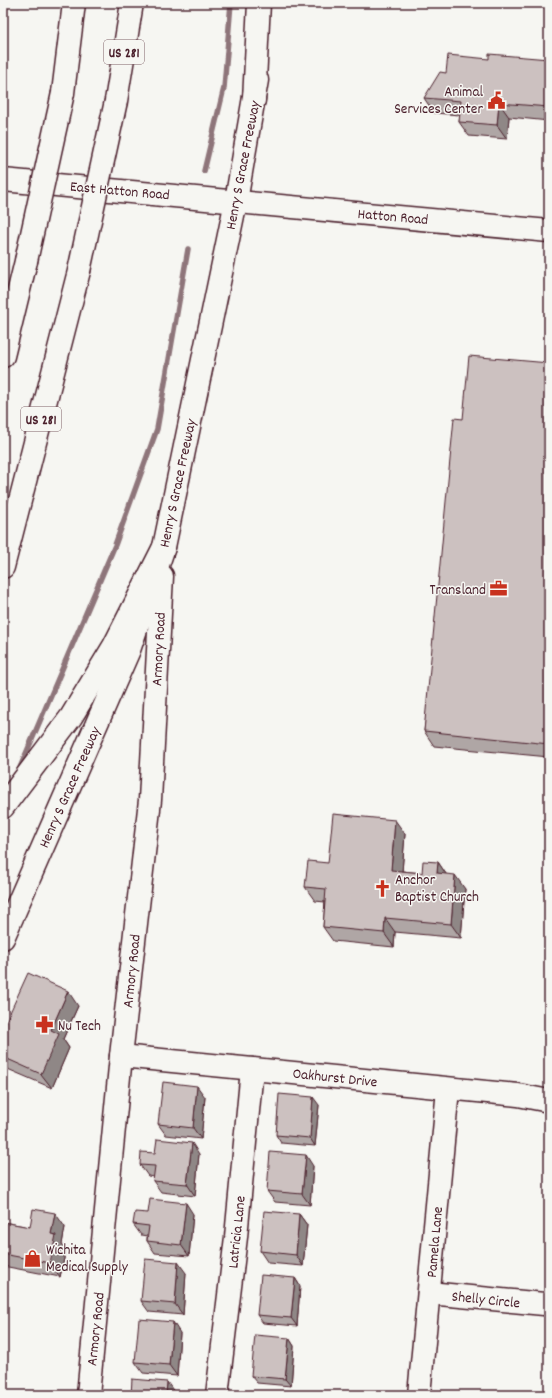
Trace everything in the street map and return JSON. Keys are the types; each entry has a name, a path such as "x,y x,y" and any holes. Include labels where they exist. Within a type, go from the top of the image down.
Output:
{"main road":[{"path":"3,356 26,261 63,93 74,3"},
{"name":"US 281","path":"3,567 79,271 116,101 132,3"},
{"path":"254,100 259,3"},
{"name":"Henry S Grace Freeway","path":"3,938 129,650 164,547 236,201 270,3"},
{"name":"East Hatton Road","path":"3,180 236,201"},
{"name":"Hatton Road","path":"236,201 549,231"},
{"path":"3,807 72,717 114,646 164,547"},
{"name":"Armory Road","path":"88,1395 121,1056 150,800 164,547"},
{"name":"Oakhurst Drive","path":"121,1056 518,1095 549,1101"},
{"name":"Latricia Lane","path":"217,1395 236,1237 252,1069"},
{"name":"Pamela Lane","path":"419,1395 448,1089"},
{"name":"Shelly Circle","path":"429,1293 544,1304"}],"building":[{"name":"Animal Services Center","path":"489,54 549,59 549,107 499,103 497,125 459,122 461,101 424,98 440,72 446,73 448,55 489,59"},
{"name":"Transland","path":"469,356 549,363 549,744 424,731 454,418 463,419"},
{"name":"Anchor Baptist Church","path":"333,814 395,820 391,870 422,873 423,861 438,862 437,873 455,875 451,924 385,918 384,933 323,927 326,889 305,887 308,861 328,863"},
{"name":"Nu Tech","path":"28,973 68,991 51,1030 59,1034 41,1074 3,1057 3,1028"},
{"path":"163,1082 197,1086 193,1128 158,1124"},
{"path":"279,1094 313,1097 310,1138 276,1135"},
{"path":"157,1139 192,1143 187,1184 153,1181 155,1166 140,1165 141,1152 155,1153"},
{"path":"270,1152 306,1155 302,1194 267,1191"},
{"path":"150,1199 186,1203 181,1245 147,1241 149,1226 133,1224 135,1212 148,1213"},
{"path":"33,1209 55,1213 51,1234 56,1235 50,1263 3,1254 3,1222 30,1227"},
{"path":"264,1211 299,1214 296,1255 260,1251"},
{"path":"145,1259 178,1262 175,1304 141,1301"},
{"path":"261,1275 295,1278 291,1318 257,1315"},
{"path":"139,1319 173,1322 169,1365 135,1362"},
{"path":"255,1335 289,1338 285,1379 251,1376"},
{"path":"132,1379 167,1382 166,1395 131,1395"}],"waterway":[{"path":"204,171 224,88 231,3"},
{"path":"19,770 115,545 157,429 188,249"}],"place":[{"name":"Animal Services Center","path":"496,100"},
{"name":"Transland","path":"499,589"},
{"name":"Anchor Baptist Church","path":"382,888"},
{"name":"Nu Tech","path":"45,1025"},
{"name":"Wichita Medical Supply","path":"33,1258"}]}
